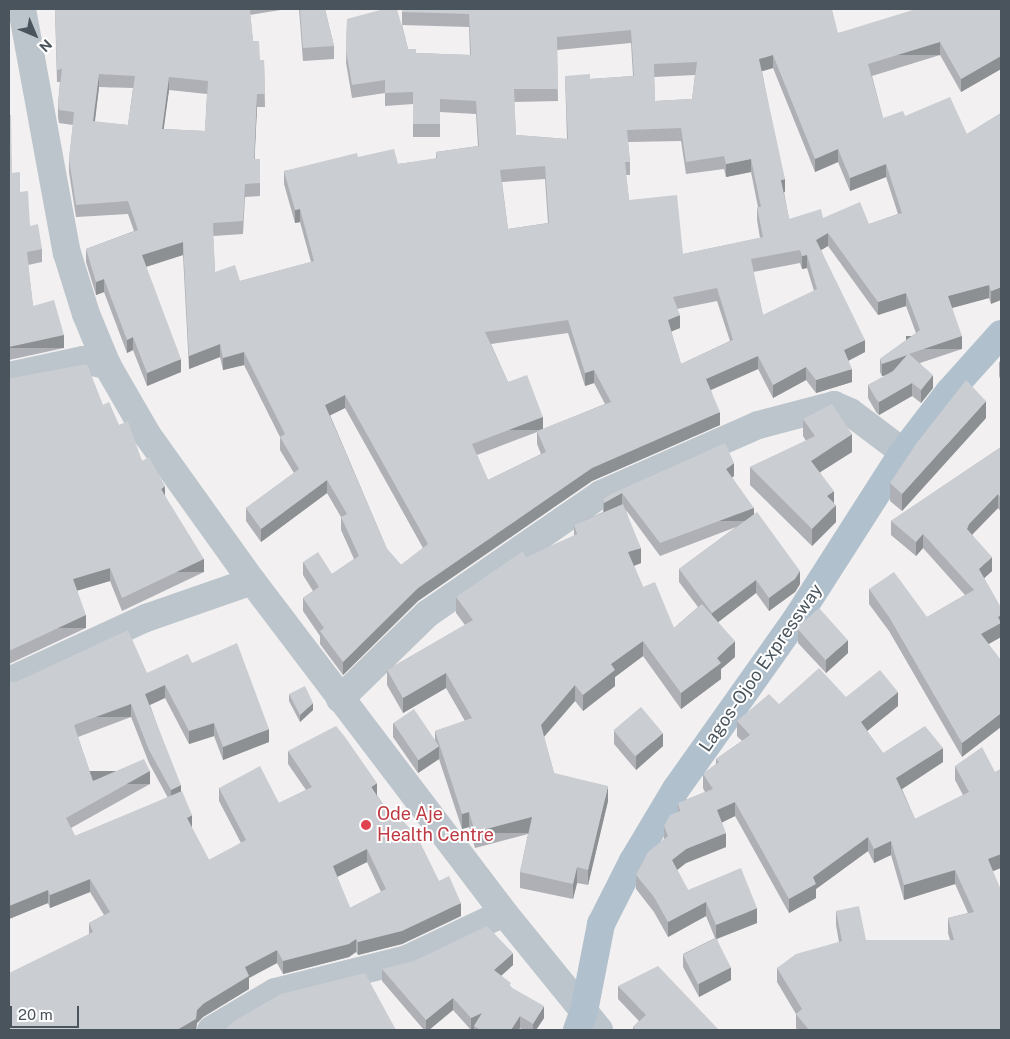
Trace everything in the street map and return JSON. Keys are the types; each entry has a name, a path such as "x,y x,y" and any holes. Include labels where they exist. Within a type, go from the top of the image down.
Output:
{"main road":[{"name":"Lagos-Ojoo Expressway","path":"587,1024 601,924 633,860 676,789 828,573 903,452 949,392 1001,334"}],"street":[{"path":"22,9 68,253 86,314 107,365 148,436 252,581 587,1024"},
{"path":"9,376 83,360 107,365"},
{"path":"340,699 427,614 601,494 627,482 758,425 834,405 850,412 903,452"},
{"path":"9,681 146,618 252,581"},
{"path":"211,1030 275,992 407,959 504,913"}],"building":[{"path":"55,9 250,9 253,41 259,41 260,60 264,60 265,94 257,94 254,159 260,159 260,183 245,184 243,221 213,223 215,272 235,265 240,281 314,261 300,209 295,210 284,171 357,153 358,157 394,149 398,164 437,158 436,152 479,146 476,101 440,99 440,124 413,124 413,92 385,93 385,80 352,85 346,50 347,19 384,9 397,9 408,49 416,49 416,53 471,55 469,14 402,12 402,9 832,9 838,33 916,9 1001,9 1001,56 961,79 940,42 868,64 883,118 903,111 905,116 950,97 967,134 1001,113 1001,287 991,291 989,285 948,296 962,336 909,354 933,375 921,390 912,383 879,402 868,385 893,371 907,355 882,364 880,359 920,330 906,293 878,302 828,233 816,240 865,340 844,350 852,369 816,380 806,367 773,385 758,356 706,379 720,412 592,468 418,588 343,662 320,631 324,628 303,598 319,587 303,562 318,552 332,574 359,556 341,517 347,514 327,480 261,529 246,508 299,469 280,437 285,434 244,352 223,358 220,344 189,356 183,242 142,255 181,359 147,373 133,337 127,340 104,279 96,282 86,249 138,230 128,201 76,205 69,159 74,112 59,110 62,69 57,70","holes":["631,30 634,76 590,79 590,74 565,76 568,139 516,135 514,89 558,89 557,37","773,55 815,159 838,149 850,178 886,164 902,213 869,224 860,202 823,218 821,209 789,219 781,180 785,179 759,59","697,62 692,99 655,101 654,64","99,74 135,76 128,125 93,121","169,77 208,81 205,131 162,129","681,128 686,162 724,156 726,164 751,159 761,207 757,207 763,237 683,254 677,195 629,200 625,162 630,162 627,130","545,166 549,223 508,229 500,170","800,250 802,256 807,255 817,289 763,315 751,259","717,288 733,340 681,364 668,320 680,315 673,297","568,320 585,373 594,370 611,402 537,431 546,452 488,480 472,444 543,417 527,375 508,382 485,332","345,395 428,544 401,565 387,549 325,405"]},
{"path":"300,9 325,9 334,46 303,48"},
{"path":"9,115 11,115 12,173 20,172 20,192 28,191 30,226 38,224 42,249 27,252 33,306 54,300 64,335 9,347"},
{"path":"87,364 103,405 109,402 119,425 128,421 142,461 149,457 165,486 161,489 204,559 122,598 110,568 73,579 86,615 9,651 9,377"},
{"path":"966,380 986,401 902,494 890,483 916,444"},
{"path":"832,404 852,434 811,461 834,491 827,496 836,505 812,529 750,467 815,436 803,419"},
{"path":"725,443 734,463 726,469 754,508 660,543 622,493 604,503 603,499 609,495"},
{"path":"1001,447 1001,498 998,494 969,524 967,529 992,557 979,569 1001,608 1001,615 998,617 1001,623 981,634 1001,660 1001,713 962,743 889,617 869,589 894,572 927,617 974,590 923,534 916,542 891,521"},
{"path":"623,504 641,548 628,552 643,587 655,582 674,628 702,604 735,641 717,658 721,663 681,693 643,641 611,664 615,670 583,695 575,685 541,725 554,773 608,786 588,870 577,867 573,884 520,872 532,817 475,832 469,812 462,814 435,731 472,718 446,673 403,698 387,670 473,620 456,597 523,551 526,557 577,534 574,525"},
{"path":"757,512 800,571 795,579 769,598 756,580 712,613 679,569"},
{"path":"819,608 848,640 825,660 797,628"},
{"path":"128,630 147,673 188,654 192,663 237,643 269,729 223,747 214,723 189,731 165,685 145,694 181,785 171,790 149,750 131,704 74,725 93,781 144,759 150,771 66,818 75,836 182,791 192,815 187,818 209,860 246,840 219,788 260,766 279,803 312,787 288,751 336,726 377,783 371,787 392,818 397,814 418,838 439,881 449,876 461,903 402,931 358,942 356,939 349,944 283,961 277,950 245,967 249,976 203,1004 197,1010 196,1019 177,1030 9,1030 9,973 93,932 89,923 110,912 90,879 50,895 48,890 9,906 9,682 16,682","holes":["367,849 386,889 350,908 333,866"]},
{"path":"819,668 846,697 880,670 898,692 861,722 883,753 925,726 943,748 896,778 915,819 969,792 955,766 982,747 995,772 1001,769 1001,854 988,859 1001,890 1001,1030 809,1030 796,1014 802,1009 777,968 796,954 842,941 836,911 859,906 866,940 954,940 948,918 974,912 955,870 904,885 891,841 874,849 868,837 813,877 816,884 789,899 735,802 717,810 726,833 686,849 672,860 688,890 741,868 757,908 716,925 706,902 668,922 654,897 636,875 648,852 668,836 664,826 670,815 680,811 678,803 713,789 703,774 719,762 716,759 750,735 737,721 769,694 779,704"},
{"path":"305,686 313,703 300,715 289,694"},
{"path":"641,707 663,733 635,756 613,730"},
{"path":"414,709 439,746 418,760 393,723"},
{"path":"487,926 513,953 494,970 511,983 509,986 544,1006 533,1024 520,1016 511,1030 479,1030 474,1026 482,1013 471,1018 453,998 426,1020 382,969 414,961"},
{"path":"716,938 731,967 698,984 683,955"},
{"path":"658,966 719,1030 636,1030 633,1027 646,1015 618,986"},
{"path":"365,973 396,1030 225,1030 234,1021 281,994"}],"place":[{"name":"Ode Aje Health Centre","path":"366,825"}]}
